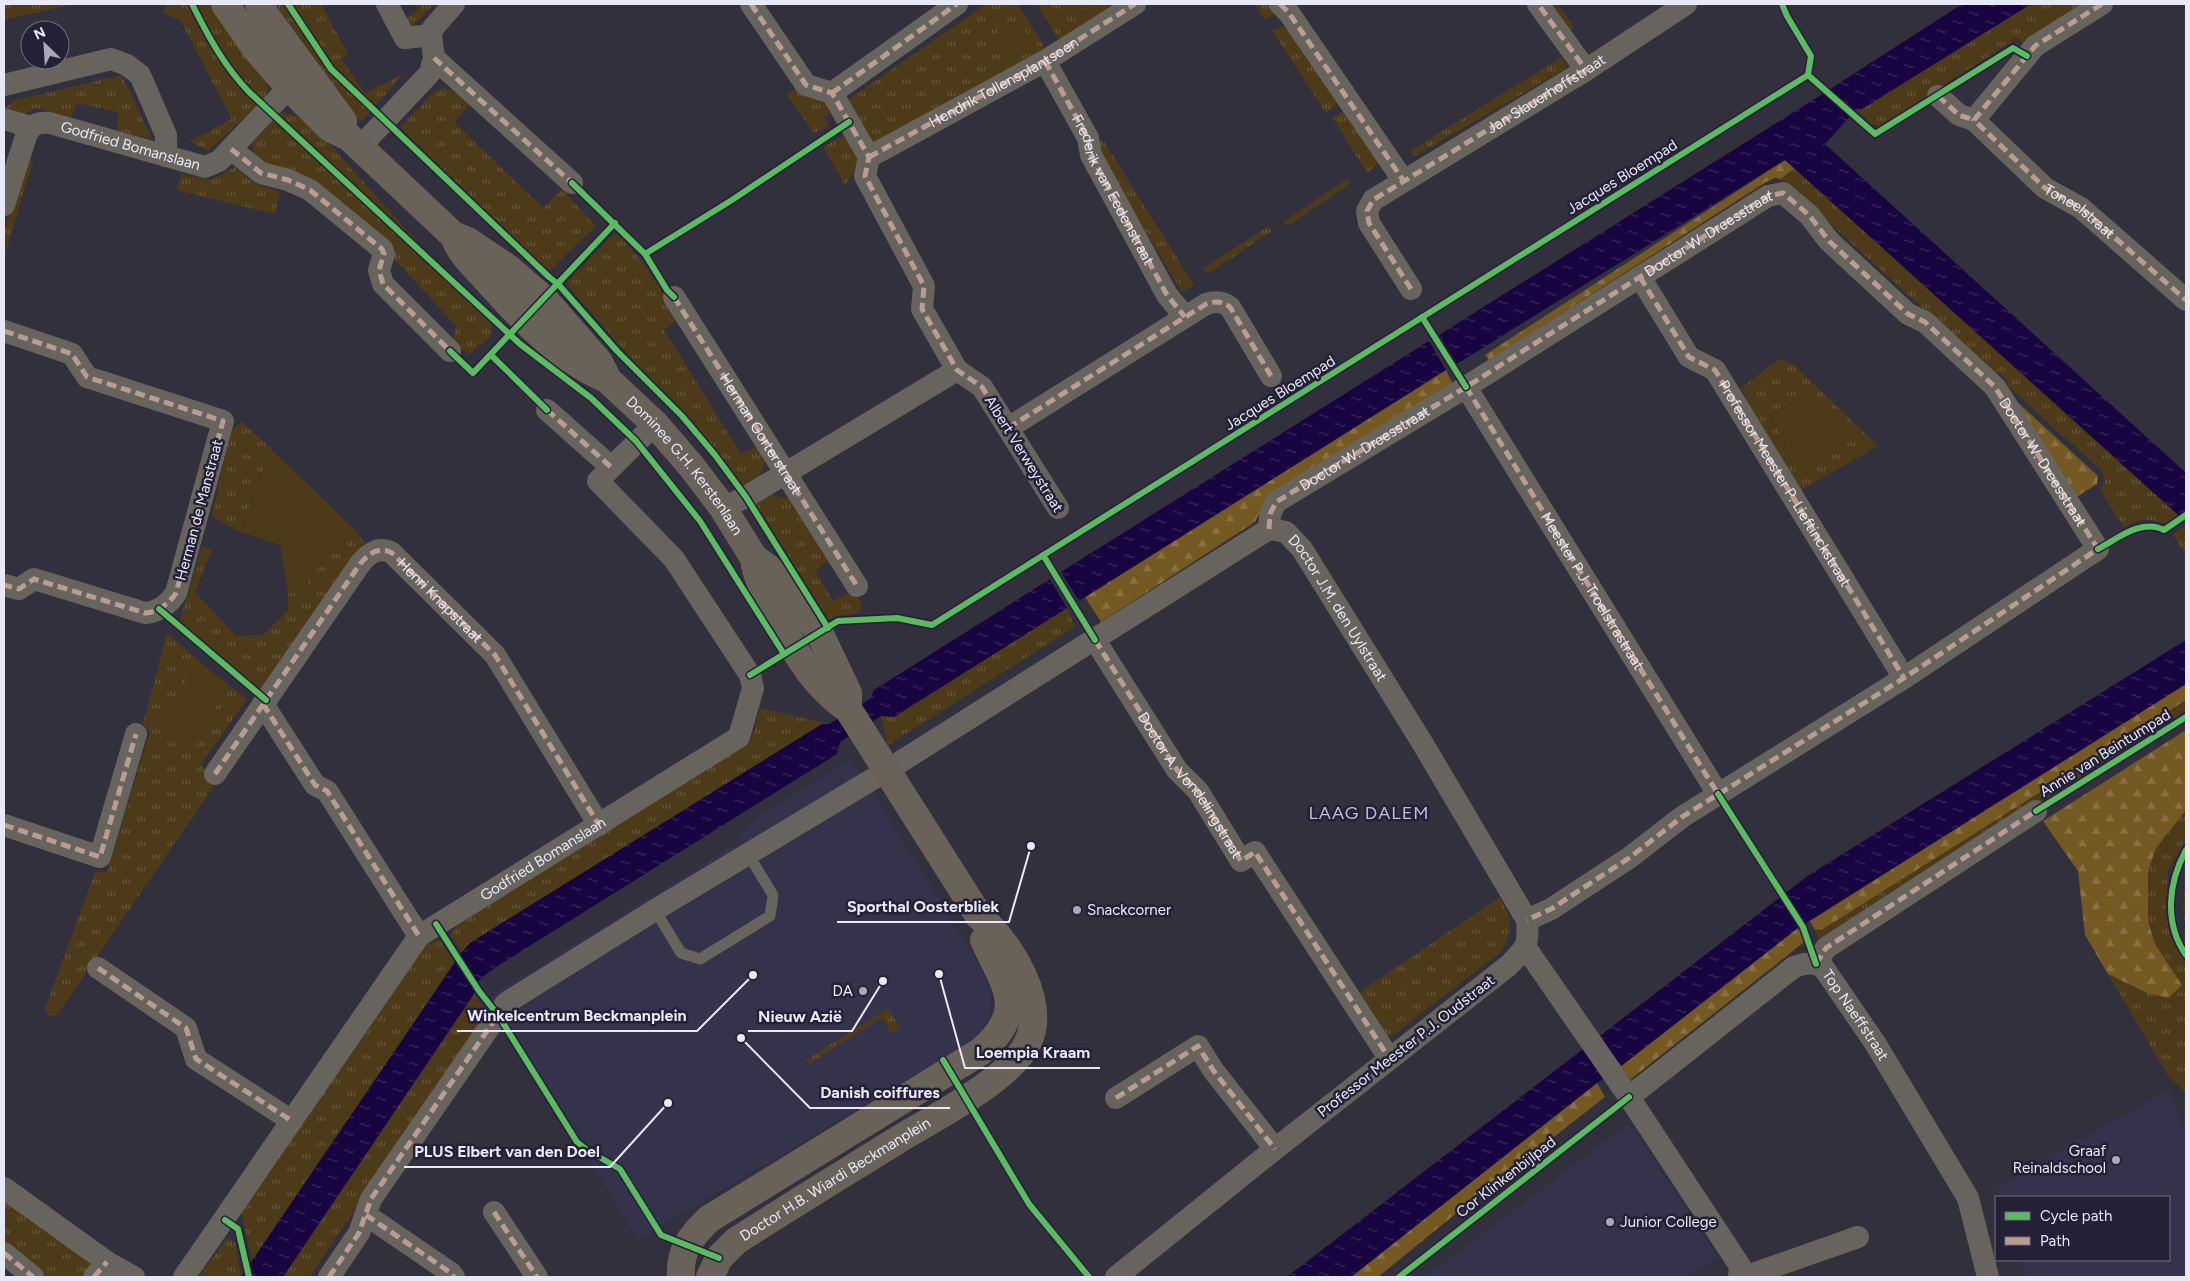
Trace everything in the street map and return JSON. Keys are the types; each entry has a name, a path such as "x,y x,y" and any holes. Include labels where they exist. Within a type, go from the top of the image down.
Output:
{"street":[{"name":"Dominee G.H. Kerstenlaan","path":"225,4 256,48 298,80 342,118 355,142 453,235 468,241 508,268 544,299 598,362 608,380 654,424 692,467 723,508 754,558 756,573 792,649 834,700 848,709 886,771"},
{"name":"Dominee G.H. Kerstenlaan","path":"259,4 298,80"},
{"path":"387,4 405,38 431,35"},
{"path":"355,142 423,82 430,73 434,58 431,35 437,21 454,4"},
{"path":"750,4 806,85 832,93 869,157"},
{"path":"832,93 957,4"},
{"name":"Hendrik Tollensplantsoen","path":"869,157 1045,61 1134,4"},
{"path":"1280,4 1289,13 1403,180"},
{"path":"1538,4 1586,70"},
{"name":"Jan Slauerhoffstraat","path":"1412,289 1369,223 1367,211 1372,200 1586,70 1686,4"},
{"path":"1974,120 2035,46 2102,4"},
{"path":"434,58 572,183"},
{"path":"4,85 111,59 119,61 140,75 166,135 166,156"},
{"name":"Frederik van Eedenstraat","path":"1045,61 1088,138 1091,155 1167,295 1185,317"},
{"name":"Godfried Bomanslaan","path":"31,127 36,123 50,123 205,167 219,161 298,80"},
{"name":"Toneelstraat","path":"1938,96 1960,115 1974,120 2045,188 2081,208 2186,300"},
{"path":"4,119 31,127 19,154 4,205"},
{"path":"231,149 261,173 288,180 310,190 382,250 383,259 379,270 383,284 450,351"},
{"name":"Albert Verweystraat","path":"869,157 866,176 924,286 922,309 957,370 982,387 1058,508"},
{"name":"Doctor W. Dreesstraat","path":"1270,529 1270,514 1276,502 1466,387 1768,196 1782,192 1809,214 1829,240 1908,314 1925,322 1995,386 2098,549 1904,678"},
{"name":"Professor Meester P. Lieftinckstraat","path":"1640,277 1689,357 1715,370 1904,678"},
{"name":"Herman Gorterstraat","path":"674,297 857,586"},
{"path":"1008,428 1212,302 1224,303 1230,307 1271,376"},
{"name":"Herman de Manstraat","path":"4,332 72,354 87,378 223,422 176,593 162,607 154,612 145,613 34,579 19,589 4,585"},
{"path":"723,508 746,498 957,370"},
{"name":"Meester P.J. Troelstrastraat","path":"1466,387 1718,794"},
{"path":"548,410 611,467"},
{"name":"Godfried Bomanslaan","path":"184,1277 419,936 740,736 753,688 750,675 674,559 598,481 654,424"},
{"name":"Doctor J.M. den Uylstraat","path":"329,1277 359,1233 371,1199 506,1002 886,771 1270,529 1286,532 1302,549 1423,744 1527,935 1584,1032 1629,1097"},
{"name":"Henri Knapstraat","path":"215,774 362,561 374,551 386,550 392,553 495,655 599,825"},
{"name":"Doctor A. Vondelingstraat","path":"1095,640 1177,770 1198,791 1241,861 1255,852 1389,1058"},
{"path":"1527,935 1551,909 1629,858 1682,817 1904,678"},
{"path":"263,704 315,785 327,791 419,936"},
{"path":"4,825 100,857 136,734"},
{"name":"Doctor H.B. Wiardi Beckmanplein","path":"681,1277 681,1260 686,1245 691,1236 709,1219 980,1052 994,1040 1004,1023 1009,1006 1009,995 985,942 978,916 886,771"},
{"name":"Annie van Beintumpad","path":"1816,964 1826,948 2036,811"},
{"name":"Doctor H.B. Wiardi Beckmanplein","path":"710,1277 719,1258 736,1240 965,1098 1005,1071 1017,1058 1028,1043 1032,1030 1031,1002 1018,964 992,927 978,916"},
{"name":"Professor Meester P.J. Oudstraat","path":"1116,1277 1389,1058 1508,966 1527,935"},
{"name":"Top Naeffstraat","path":"1629,1097 1794,967 1804,963 1823,967 1870,1035 1968,1198 1988,1277"},
{"path":"98,968 186,1028 196,1058 292,1121"},
{"path":"1116,1098 1198,1046 1213,1070 1275,1149"},
{"path":"1629,1097 1740,1266 1739,1276 1750,1274 1858,1237"},
{"path":"4,1188 101,1270 134,1277"},
{"path":"494,1212 537,1277"},
{"path":"366,1215 451,1273 454,1277"},
{"path":"4,1253 33,1277"}],"lane":[{"path":"655,910 682,953 700,959 770,916 773,895 748,854"}],"shaded area":[{"path":"851,759 980,966 991,994 990,1018 975,1037 952,1053 638,1240 491,999 497,992 734,845 757,817"},
{"name":"Graaf Reinaldschool","path":"2168,1090 2186,1132 2186,1277 2027,1277 2021,1261 2170,1261 2170,1196 2000,1196 1997,1187"},
{"path":"1629,1123 1718,1257 1687,1277 1425,1277"}],"green space":[{"path":"4,4 73,4 4,20"},
{"path":"167,4 215,4 267,79 268,92 264,99 208,151 190,141 232,119 180,20 163,13"},
{"path":"272,4 321,4 348,54 341,59 365,93 404,73 363,120 349,118"},
{"path":"415,4 435,4 411,27 406,19 418,9"},
{"path":"986,4 1018,4 1046,50 871,145 845,102"},
{"path":"1037,4 1120,4 1060,42"},
{"path":"1065,4 1097,4 1097,7 1065,9"},
{"path":"1255,4 1272,4 1281,12 1265,20"},
{"path":"1548,4 1558,4 1574,27 1568,32"},
{"path":"2031,4 2089,4 2031,41 2022,43 2017,38 1880,126 1871,124 1856,110 1862,109"},
{"path":"1010,23 1024,28 1030,41 1024,54 1006,61 999,49 998,28"},
{"path":"1286,25 1340,101 1326,113 1272,31"},
{"path":"1562,57 1567,68 1415,156 1408,152"},
{"path":"122,75 152,139 117,131 118,112 77,103 71,117 36,108 24,114 5,107 15,100"},
{"path":"442,88 455,91 469,105 454,122 543,208 562,189 596,226 548,272 400,127 431,95"},
{"path":"798,88 828,97 834,110 823,117 830,126 814,133 786,94"},
{"path":"1346,110 1382,161 1367,173 1332,117"},
{"path":"282,112 306,118 492,325 491,336 469,354 453,343 456,326 372,235 280,170 254,158 252,143"},
{"path":"845,134 862,155 845,185 823,147"},
{"path":"1103,140 1194,285 1182,292 1093,144"},
{"path":"28,159 33,162 4,257 4,230"},
{"path":"1785,160 1794,168 1781,179 1775,178 1766,182 1489,360 1485,355"},
{"path":"235,167 254,183 280,192 275,214 176,190 181,174 211,180"},
{"path":"1794,168 2178,515 2164,524 2153,520 2143,520 2124,528 2100,489 2105,481 2102,471 2009,387 2004,376 1993,372 1781,179"},
{"path":"1347,179 1351,183 1288,226 1283,222"},
{"path":"1269,226 1272,231 1208,274 1202,269"},
{"path":"615,233 642,262 678,319 664,330 741,454 758,446 766,459 758,480 746,490 715,448 619,345 566,283"},
{"path":"1779,359 1794,365 1878,446 1798,492 1758,423 1741,388","holes":["1805,396 1802,466 1769,416"]},
{"path":"1446,370 1453,385 1266,500 1255,522 1101,622 1085,597"},
{"path":"1805,396 1846,436 1802,466 1769,416"},
{"path":"2014,399 2098,476 2097,484 2073,499"},
{"path":"242,421 270,448 241,532 212,516 231,431"},
{"path":"270,448 349,524 300,593 288,593 280,545 241,532"},
{"path":"769,495 792,499 830,560 815,570 833,601 852,591 860,600 862,608 856,614 836,616 828,619 755,503"},
{"path":"349,524 365,542 260,691 179,623 202,546 212,550 195,592 236,636 263,635 288,610 288,593 300,593"},
{"path":"2186,524 2186,555 2173,535"},
{"path":"1067,608 1075,627 888,745 881,716 894,717"},
{"path":"167,633 200,662 159,720 190,743 230,686 247,699 201,764 214,786 57,1015 49,1016 45,1009 95,872 107,872 150,731 143,724"},
{"path":"200,662 230,686 190,743 158,720"},
{"path":"2186,684 2186,700 1823,929 1815,930 1810,921"},
{"path":"2186,700 2186,710 1823,939 1819,939 1815,930 1823,929"},
{"path":"760,708 829,724 470,943 462,952 451,935 457,925 751,741"},
{"path":"2186,730 2186,810 2156,848 2148,871 2148,921 2155,944 2182,985 2168,998 2147,993 2108,974 2085,935 2078,871 2043,821"},
{"path":"2186,810 2186,839 2168,871 2166,912 2170,936 2186,965 2186,1094 2167,1074 2108,974 2147,993 2182,985 2155,944 2148,921 2148,871 2156,848"},
{"path":"2186,873 2186,930 2183,909"},
{"path":"1500,897 1510,924 1502,951 1388,1039 1357,994"},
{"path":"1798,928 1804,938 1803,943 1631,1079 1620,1067"},
{"path":"440,940 454,963 252,1260 241,1212 425,945"},
{"path":"474,994 486,1011 485,1018 309,1277 283,1277"},
{"path":"888,1008 900,1028 891,1033 881,1018 809,1064 806,1060"},
{"path":"1597,1083 1605,1097 1378,1277 1351,1277"},
{"path":"4,1198 94,1265 89,1276 48,1277 41,1275 4,1241"},
{"path":"229,1239 235,1242 241,1277 199,1277 225,1241"}],"water":[{"path":"1962,4 2031,4 1862,109 1856,110 1825,144 2186,473 2186,522 1785,160 1457,364 1439,335"},
{"path":"1429,341 1446,370 1079,601 1061,572"},
{"path":"1050,579 1067,608 894,717 881,716 840,742 837,754 496,967 480,979 474,994 283,1277 241,1277 462,952 470,943 822,724 829,724 870,699 874,690"},
{"path":"2186,640 2186,684 1798,928 1597,1083 1351,1277 1287,1277 1809,875"}],"marked path":[{"path":"751,4 806,85 832,93 869,157 865,176 924,286 922,309 957,370 982,387 1058,508"},
{"path":"832,93 957,4"},
{"path":"869,157 1045,61 1135,4"},
{"path":"1280,4 1289,13 1403,180"},
{"path":"1411,289 1369,223 1367,211 1373,200 1586,70 1538,4"},
{"path":"2102,4 2035,46 1974,120 2045,188 2081,208 2186,300"},
{"path":"434,58 572,183"},
{"path":"1045,61 1088,138 1091,155 1167,295 1185,317"},
{"path":"1938,96 1959,115 1974,120"},
{"path":"231,149 261,173 288,180 310,190 382,249 384,254 379,270 383,284 450,351"},
{"path":"1269,529 1270,514 1276,502 1466,387 1768,196 1783,193 1809,215 1829,241 1908,314 1925,322 1995,387 2098,549 1904,678 1682,817 1629,858 1551,909 1527,920"},
{"path":"1640,277 1689,357 1715,370 1904,678"},
{"path":"674,297 857,586"},
{"path":"1008,428 1212,302 1218,302 1230,307 1271,376"},
{"path":"4,331 72,354 87,377 223,421 176,593 163,607 145,613 34,579 19,589 4,585"},
{"path":"1466,387 1718,794"},
{"path":"547,410 611,467"},
{"path":"215,774 360,564 374,552 383,550 392,553 495,655 599,825"},
{"path":"1095,640 1177,770 1198,791 1241,861 1255,852 1389,1058"},
{"path":"263,704 315,785 327,791 419,936"},
{"path":"4,825 100,857 136,734"},
{"path":"1816,964 1826,948 2036,811"},
{"path":"98,968 186,1028 196,1059 292,1121"},
{"path":"329,1277 359,1233 371,1199 498,1015"},
{"path":"1116,1098 1198,1046 1213,1070 1275,1149"},
{"path":"494,1212 537,1277"},
{"path":"366,1215 451,1273 454,1277"},
{"path":"4,1253 33,1277"},
{"path":"94,1277 107,1262"}],"cycle path":[{"path":"192,4 217,50 249,92 520,344 591,398 636,441 700,521 784,654"},
{"path":"288,4 331,69 558,284 617,351 682,416 715,455 746,497 828,628"},
{"path":"1782,4 1811,56 1808,75"},
{"path":"1808,75 1875,134 2013,48 2027,56"},
{"name":"Jacques Bloempad","path":"750,675 838,621 897,618 932,625 1808,75"},
{"path":"645,254 732,200 849,122"},
{"path":"572,183 645,254 667,290 674,297"},
{"path":"450,351 473,373 615,223"},
{"path":"1422,317 1466,387"},
{"path":"491,355 547,410"},
{"path":"2098,549 2121,535 2138,528 2147,526 2164,530 2186,515"},
{"path":"1043,555 1095,640"},
{"path":"159,609 266,700"},
{"path":"2036,811 2186,717"},
{"path":"1718,794 1803,927 1816,964"},
{"path":"2186,850 2175,876 2171,903 2174,930 2186,955"},
{"path":"436,924 479,991 498,1015 577,1142 620,1169 661,1235 719,1258"},
{"path":"943,1060 1029,1204 1089,1277"},
{"name":"Cor Klinkenbijlpad","path":"1399,1277 1629,1097"},
{"path":"225,1220 238,1229 249,1277"}],"place":[{"name":"Sporthal Oosterbliek","path":"1031,846"},
{"name":"Snackcorner","path":"1077,910"},
{"name":"Loempia Kraam","path":"939,974"},
{"name":"Winkelcentrum Beckmanplein","path":"753,975"},
{"name":"Nieuw Azië","path":"883,981"},
{"name":"DA","path":"863,991"},
{"name":"Danish coiffures","path":"741,1038"},
{"name":"PLUS Elbert van den Doel","path":"668,1103"},
{"name":"Graaf Reinaldschool","path":"2116,1160"},
{"name":"Junior College","path":"1610,1222"}],"district":[{"name":"LAAG DALEM","path":"1369,813"}]}
